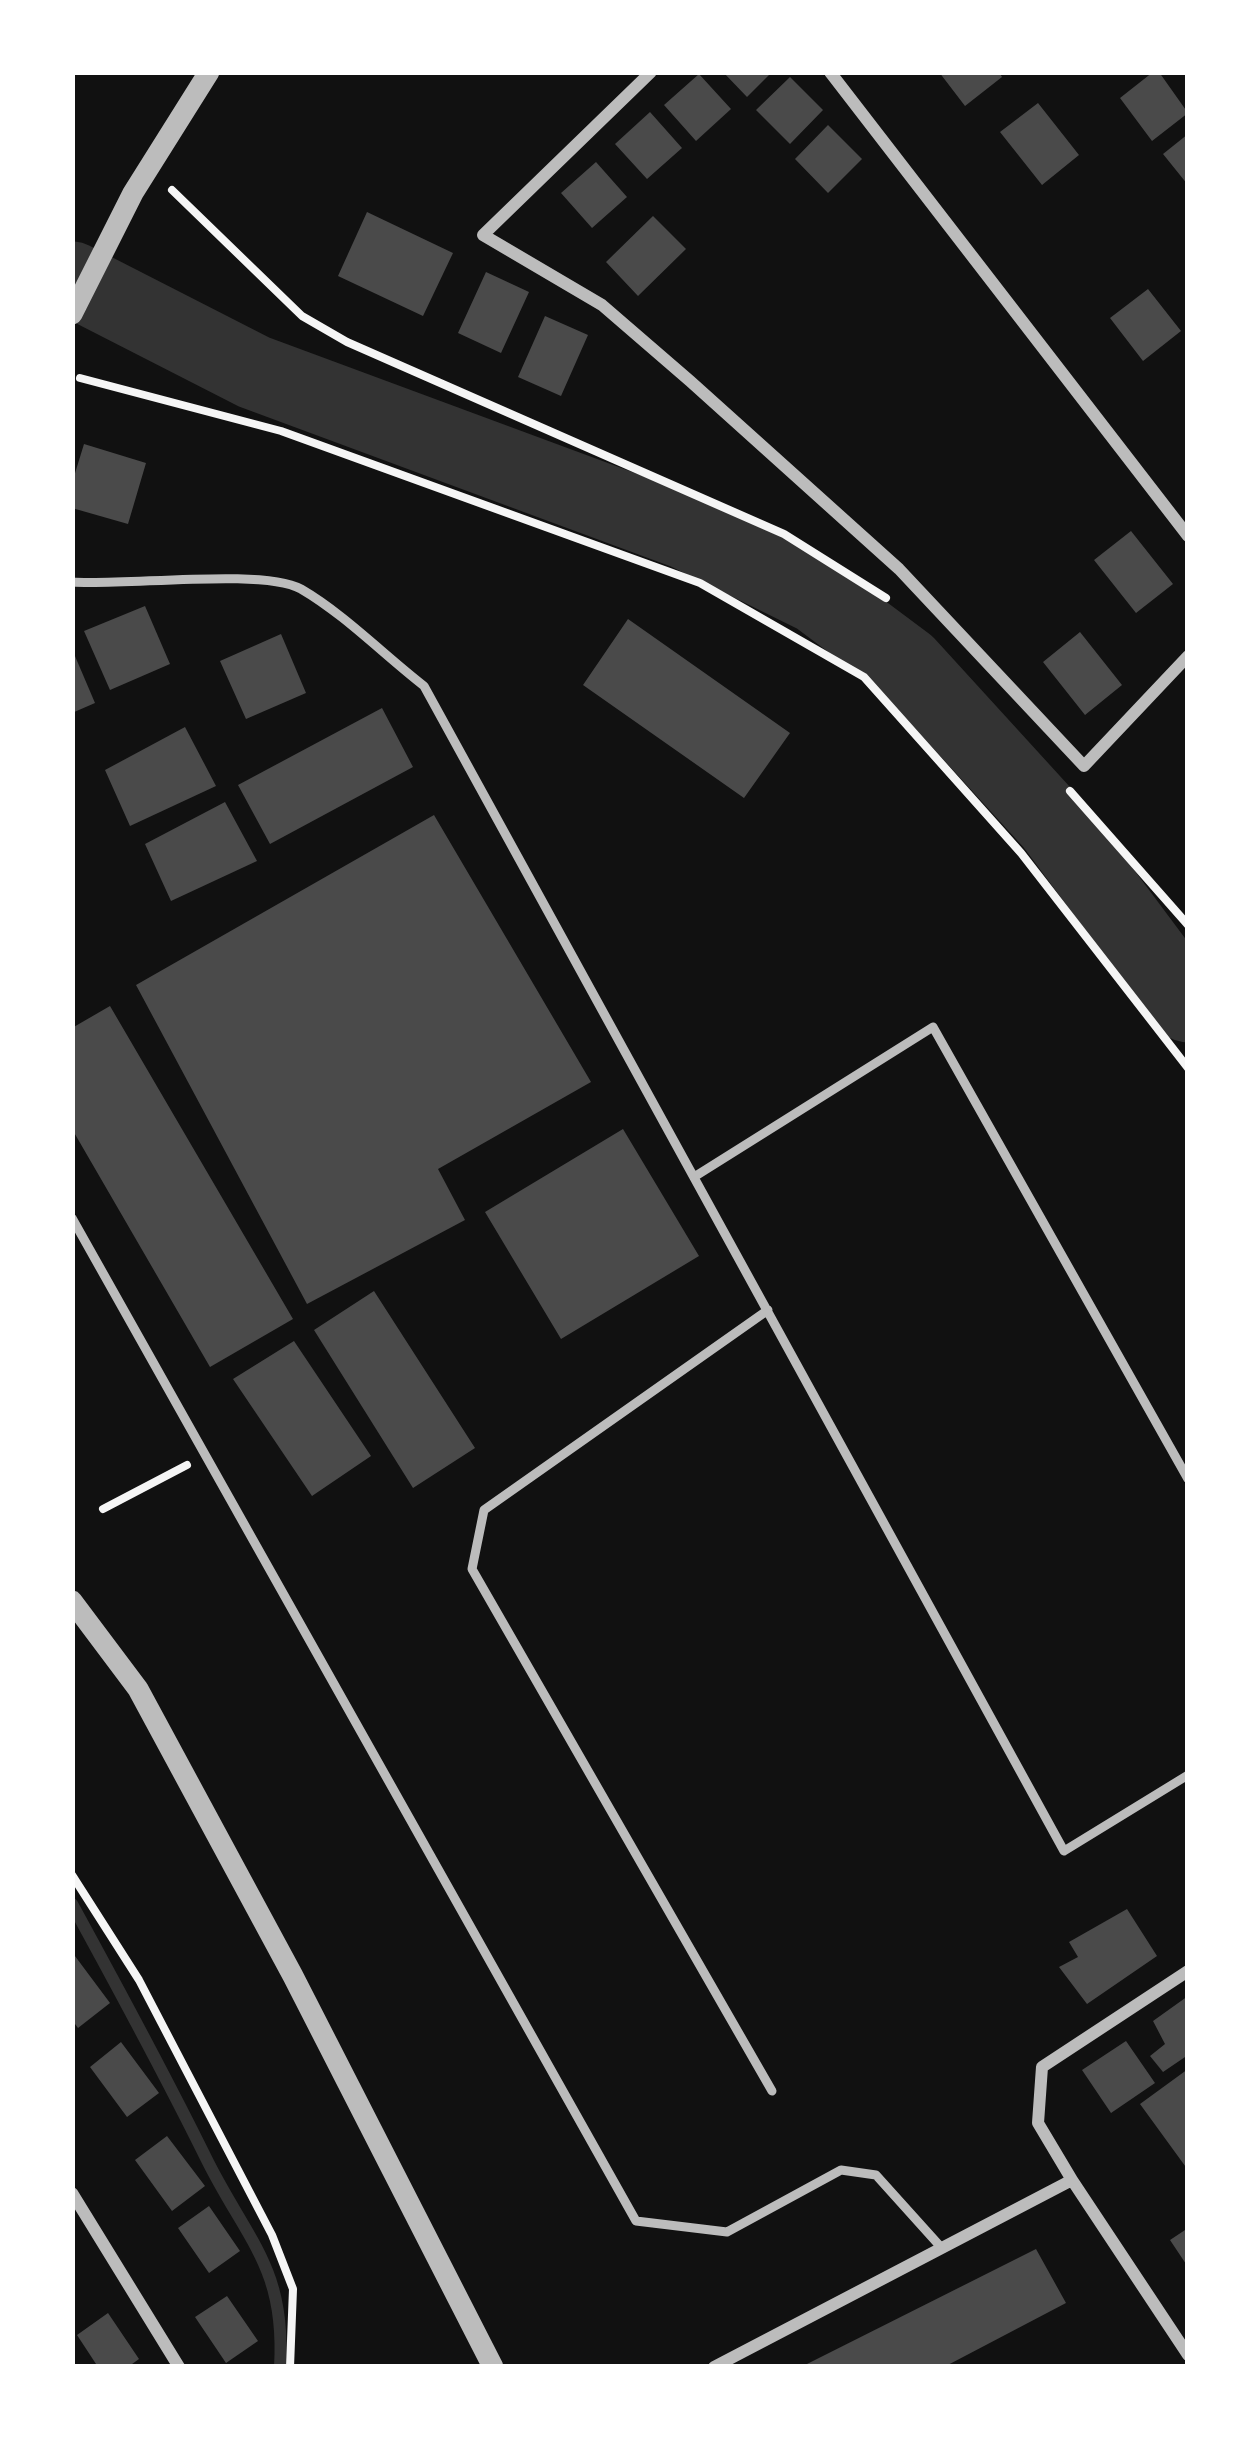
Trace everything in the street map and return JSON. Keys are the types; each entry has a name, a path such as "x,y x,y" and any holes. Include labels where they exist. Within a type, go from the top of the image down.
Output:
{"street":[{"path":"72,314 133,194 209,72"},
{"path":"651,72 483,236 602,305 690,381 899,569 1084,766 1188,656"},
{"path":"830,72 1188,536"},
{"path":"72,1601 138,1689 293,1976 493,2367"},
{"path":"1188,1971 1042,2067 1038,2123 1188,2355"},
{"path":"714,2367 1072,2180"},
{"path":"72,2193 179,2367"}],"lane":[{"path":"72,582 128,586 229,578 297,587 424,686 1064,1851 1188,1775"},
{"path":"694,1177 933,1027 1188,1479"},
{"path":"72,1218 636,2221 727,2232 841,2170 876,2175 939,2246"},
{"path":"768,1310 484,1510 472,1569 772,2091"}],"path":[{"path":"149,168 302,316 347,342 784,534 892,604"},
{"path":"80,378 281,431 413,484 700,583 864,677 1021,853 1188,1068"},
{"path":"1067,788 1188,925"},
{"path":"103,1509 205,1456"},
{"path":"72,1875 140,1980 272,2235 293,2289 290,2367"}],"building":[{"path":"723,72 772,72 747,97"},
{"path":"939,72 999,72 1002,77 965,106"},
{"path":"1159,72 1188,113 1152,141 1120,98"},
{"path":"699,74 731,109 696,141 664,105"},
{"path":"790,77 823,110 790,144 756,110"},
{"path":"1038,103 1079,155 1042,185 1000,132"},
{"path":"650,112 682,148 647,179 615,144"},
{"path":"828,125 862,159 828,193 795,159"},
{"path":"1188,134 1188,185 1163,154"},
{"path":"596,162 627,197 592,228 561,193"},
{"path":"367,212 453,253 423,316 338,276"},
{"path":"653,216 686,249 638,296 606,262"},
{"path":"486,272 529,292 501,353 458,333"},
{"path":"1148,289 1181,331 1143,361 1110,318"},
{"path":"545,316 588,335 561,396 518,377"},
{"path":"84,444 146,463 128,524 72,508 72,483"},
{"path":"1131,531 1173,584 1136,613 1094,560"},
{"path":"145,606 170,664 110,690 84,631"},
{"path":"628,619 790,733 744,798 583,685"},
{"path":"1080,632 1122,685 1085,715 1043,662"},
{"path":"281,634 306,693 246,719 220,661"},
{"path":"72,649 95,703 72,713"},
{"path":"382,708 413,767 270,844 238,785"},
{"path":"185,727 216,786 130,826 105,770"},
{"path":"225,802 257,861 171,901 145,844"},
{"path":"434,815 591,1082 438,1169 465,1220 307,1304 136,985"},
{"path":"110,1006 293,1319 210,1367 72,1129 72,1028"},
{"path":"623,1129 699,1256 561,1339 485,1212"},
{"path":"374,1291 475,1448 413,1488 314,1330"},
{"path":"294,1341 371,1456 312,1496 233,1379"},
{"path":"1127,1909 1157,1956 1087,2004 1059,1967 1078,1957 1069,1942"},
{"path":"72,1952 110,2003 78,2028 72,2020"},
{"path":"1188,1996 1188,2055 1163,2072 1150,2056 1165,2044 1153,2021"},
{"path":"1126,2041 1155,2083 1111,2113 1082,2070"},
{"path":"121,2042 159,2093 127,2117 90,2067"},
{"path":"1188,2069 1188,2170 1140,2104"},
{"path":"167,2136 205,2186 172,2211 135,2160"},
{"path":"209,2206 240,2251 209,2273 178,2228"},
{"path":"1188,2228 1188,2267 1170,2240"},
{"path":"1036,2249 1066,2303 944,2367 801,2367"},
{"path":"227,2296 258,2341 226,2363 195,2317"},
{"path":"108,2313 139,2359 128,2367 98,2367 77,2335"}],"waterway":[{"path":"72,279 254,372 686,532 816,596 907,664 1053,824 1188,1005"},
{"path":"72,1904 260,2255 277,2303 280,2367"}]}
